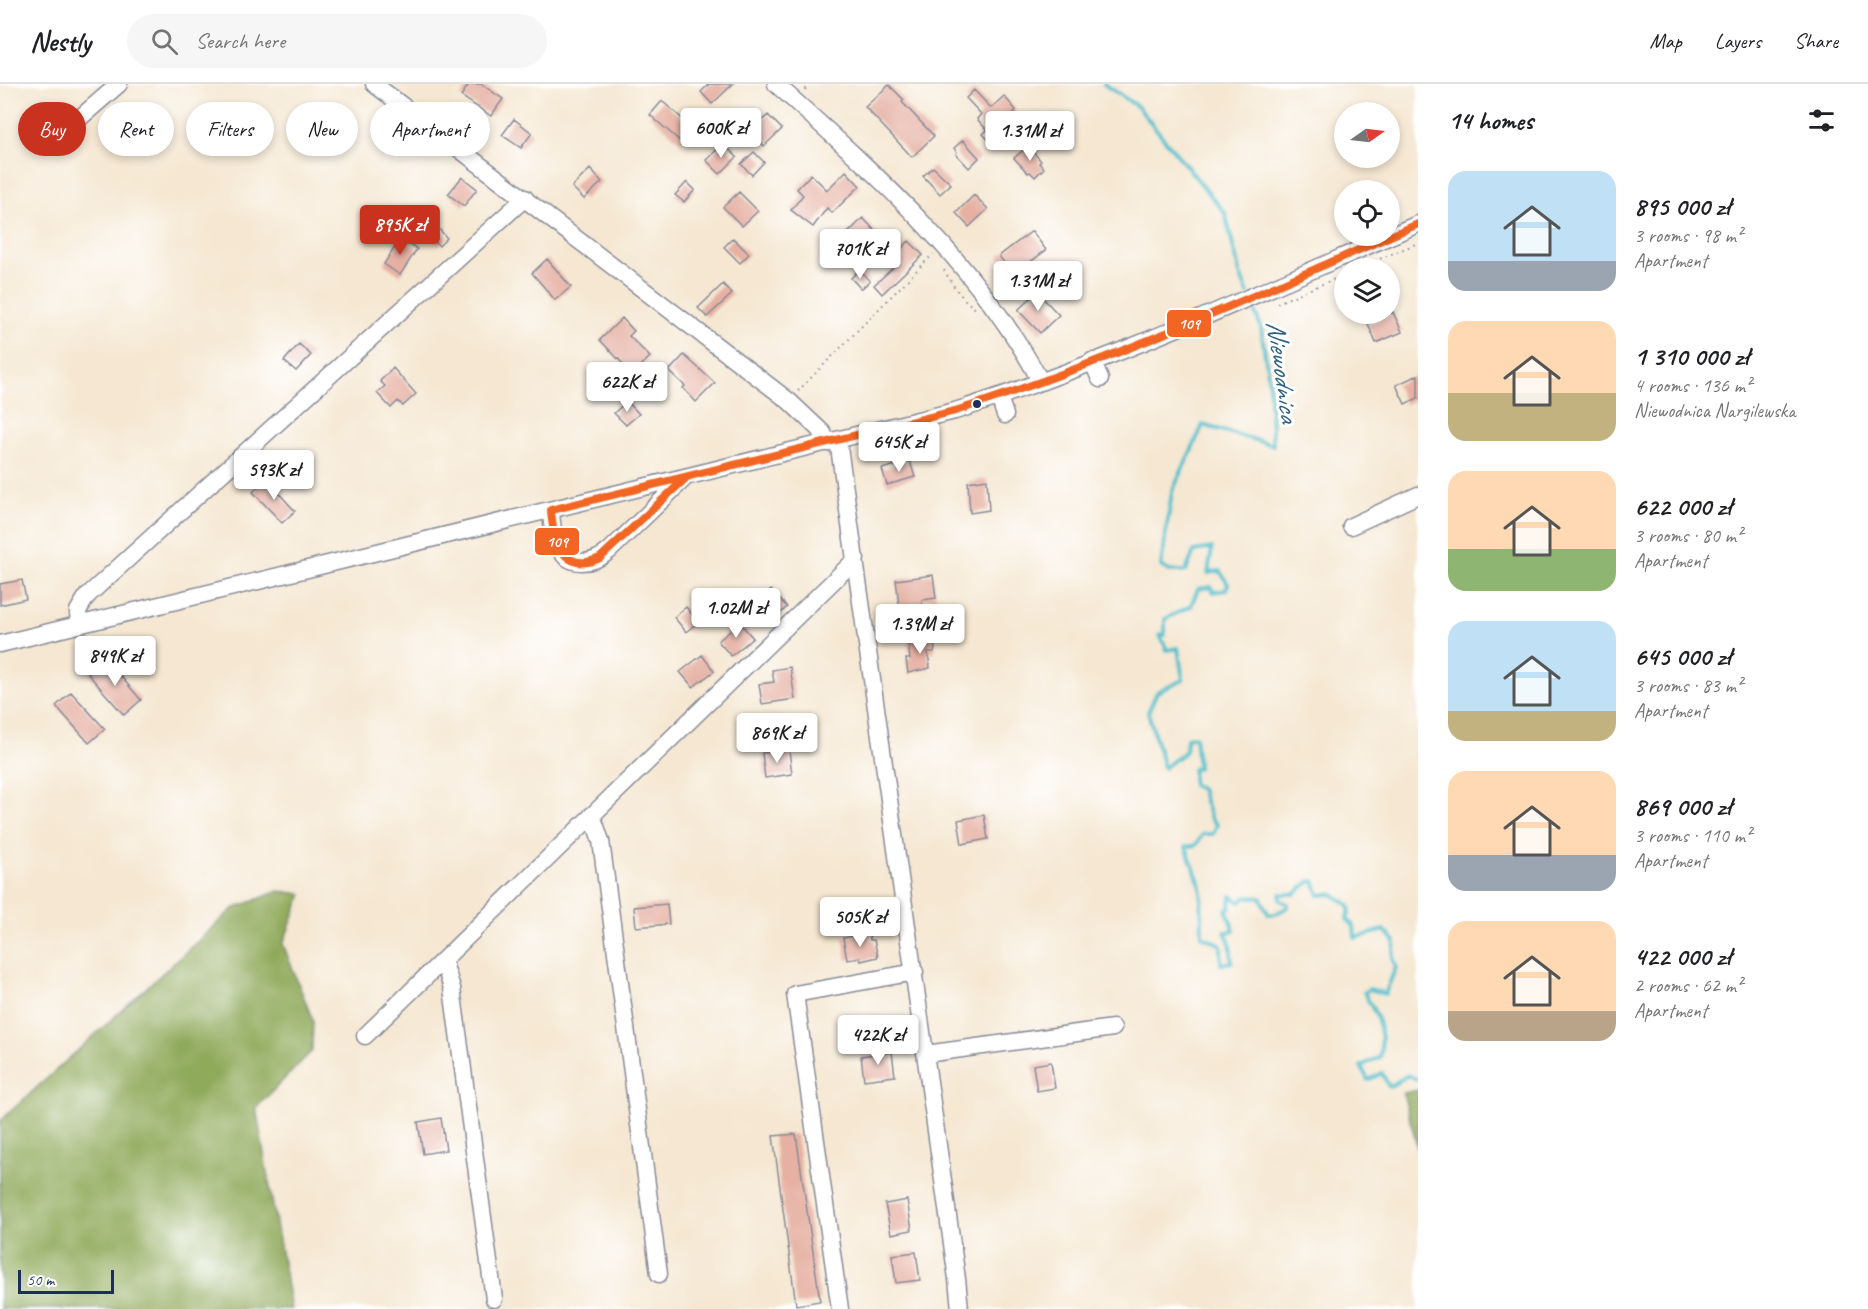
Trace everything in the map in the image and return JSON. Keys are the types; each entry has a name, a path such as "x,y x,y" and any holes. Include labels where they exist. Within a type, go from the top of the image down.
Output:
{"street":[{"path":"86,113 119,84"},
{"path":"374,84 789,401 833,441 856,559 960,1309"},
{"path":"776,84 895,194 949,253 992,305 1041,382"},
{"path":"79,625 78,611 87,596 525,198"},
{"path":"0,644 955,411 1041,382 1234,304 1266,299 1418,224"},
{"path":"1092,361 1100,379"},
{"path":"999,396 1005,415"},
{"path":"551,510 553,533 558,548 564,556 575,562 597,560 687,477"},
{"path":"1351,526 1418,495"},
{"path":"365,1036 856,559"},
{"path":"592,815 601,841 659,1274"},
{"path":"443,960 452,988 494,1299"},
{"path":"840,1309 795,993 915,972"},
{"path":"926,1054 1113,1028"}],"path":[{"path":"1383,258 1418,243"},
{"path":"789,401 935,252"},
{"path":"1266,299 1334,278"}],"green space":[{"path":"278,891 302,894 283,944 313,1021 312,1051 256,1108 291,1309 0,1309 0,1121 233,909"},
{"path":"1418,1090 1418,1150 1403,1093"}],"building":[{"path":"469,84 481,84 503,99 491,116 490,102 470,102 461,96"},
{"path":"709,84 733,84 712,104 701,92"},
{"path":"889,85 934,136 912,157 865,107"},
{"path":"974,90 991,108 1004,96 1022,121 994,146 983,134 987,130 977,119 981,114 966,98"},
{"path":"662,101 693,128 681,142 650,115"},
{"path":"768,115 782,129 764,146 751,131"},
{"path":"514,119 532,133 521,148 502,135"},
{"path":"963,140 979,158 969,168 956,154 954,148"},
{"path":"723,144 737,157 720,174 706,160"},
{"path":"1028,146 1044,168 1035,177 1014,158"},
{"path":"754,152 764,162 752,175 741,164"},
{"path":"933,167 951,184 940,194 923,176"},
{"path":"590,169 602,182 584,199 572,187"},
{"path":"846,171 860,186 832,213 827,208 813,227 791,210 803,195 797,189 811,174 827,190"},
{"path":"462,177 477,189 464,206 448,194"},
{"path":"687,182 695,190 684,202 675,195"},
{"path":"739,192 758,211 742,226 723,207"},
{"path":"974,195 988,209 969,227 956,213"},
{"path":"863,218 880,236 858,257 841,240"},
{"path":"438,228 447,238 439,246 430,236"},
{"path":"1032,231 1046,250 1013,275 999,256"},
{"path":"401,238 417,249 400,275 384,264"},
{"path":"733,238 749,254 740,263 724,247"},
{"path":"909,241 923,255 882,294 874,285 895,266 890,260"},
{"path":"547,259 571,287 555,300 532,273"},
{"path":"859,270 870,281 861,289 851,278"},
{"path":"723,284 732,294 707,317 698,308"},
{"path":"1037,292 1059,315 1040,333 1018,310"},
{"path":"622,318 634,331 629,336 650,357 625,381 616,371 623,364 600,340"},
{"path":"1368,324 1398,324 1402,332 1376,343"},
{"path":"299,344 311,355 296,371 284,361"},
{"path":"684,355 715,383 696,402 683,388 685,386 669,371"},
{"path":"393,368 416,394 403,406 398,401 391,408 377,393 385,386 380,381"},
{"path":"1418,375 1418,398 1405,404 1396,385"},
{"path":"627,401 639,414 626,425 614,413"},
{"path":"910,461 915,477 887,485 882,469"},
{"path":"266,479 295,511 282,523 253,492"},
{"path":"987,479 989,510 970,513 968,482"},
{"path":"933,575 936,598 922,600 923,608 900,612 896,580"},
{"path":"22,580 26,599 0,605 0,584"},
{"path":"771,590 787,607 779,615 762,599"},
{"path":"686,607 698,622 686,632 674,617"},
{"path":"740,623 753,638 731,656 718,641"},
{"path":"933,638 934,652 928,652 930,668 908,673 906,659 910,659 908,641"},
{"path":"702,655 714,671 693,687 680,672"},
{"path":"106,659 141,700 124,715 88,674"},
{"path":"790,667 795,699 762,704 759,684 774,682 772,670"},
{"path":"71,692 105,729 89,743 56,706"},
{"path":"789,750 792,774 765,778 762,753"},
{"path":"984,815 988,839 962,844 958,820"},
{"path":"667,904 669,924 636,927 634,907"},
{"path":"869,933 870,940 874,940 878,957 861,961 860,958 847,960 843,938"},
{"path":"892,1052 895,1076 864,1080 861,1056"},
{"path":"1051,1062 1055,1088 1037,1091 1033,1065"},
{"path":"441,1118 446,1150 423,1154 418,1122"},
{"path":"796,1134 820,1301 796,1305 773,1136"},
{"path":"907,1200 912,1230 891,1234 885,1204"},
{"path":"916,1252 920,1280 896,1283 892,1255"}],"waterway":[{"name":"Niewodnica","path":"1104,84 1138,107 1225,213 1240,274 1248,294"},
{"name":"Niewodnica","path":"1251,301 1261,327 1269,382 1273,445 1203,425 1172,492 1161,566 1169,571 1186,571 1194,551 1212,548 1208,573 1220,571 1228,584 1226,590 1213,592 1211,587 1198,589 1191,606 1165,619 1165,635 1160,635 1167,650 1178,648 1183,680 1157,692 1148,712 1164,768 1186,751 1187,738 1195,736 1198,768 1193,769 1193,785 1201,789 1211,819 1217,825 1213,834 1203,834 1196,845 1186,847 1201,887 1202,936 1221,945 1221,964 1232,962 1230,943 1225,932 1234,931 1226,909 1230,908 1231,896 1240,902 1246,897 1261,898 1268,914 1275,914 1288,907 1288,904 1280,900 1280,894 1295,894 1309,882 1314,881 1319,895 1332,894 1349,905 1350,911 1347,919 1354,926 1355,938 1384,930 1395,941 1393,958 1396,967 1385,994 1370,989 1364,992 1377,1017 1382,1038 1380,1057 1361,1066 1368,1080 1382,1073 1389,1087 1408,1075 1418,1080"}],"transit line":[{"name":"109","path":"955,411 1131,347 1418,224"},
{"name":"109","path":"693,475 955,411"},
{"name":"109","path":"693,475 955,411"},
{"name":"109","path":"693,475 687,477 600,558 577,562 568,558 557,542 551,510 693,475"}]}
